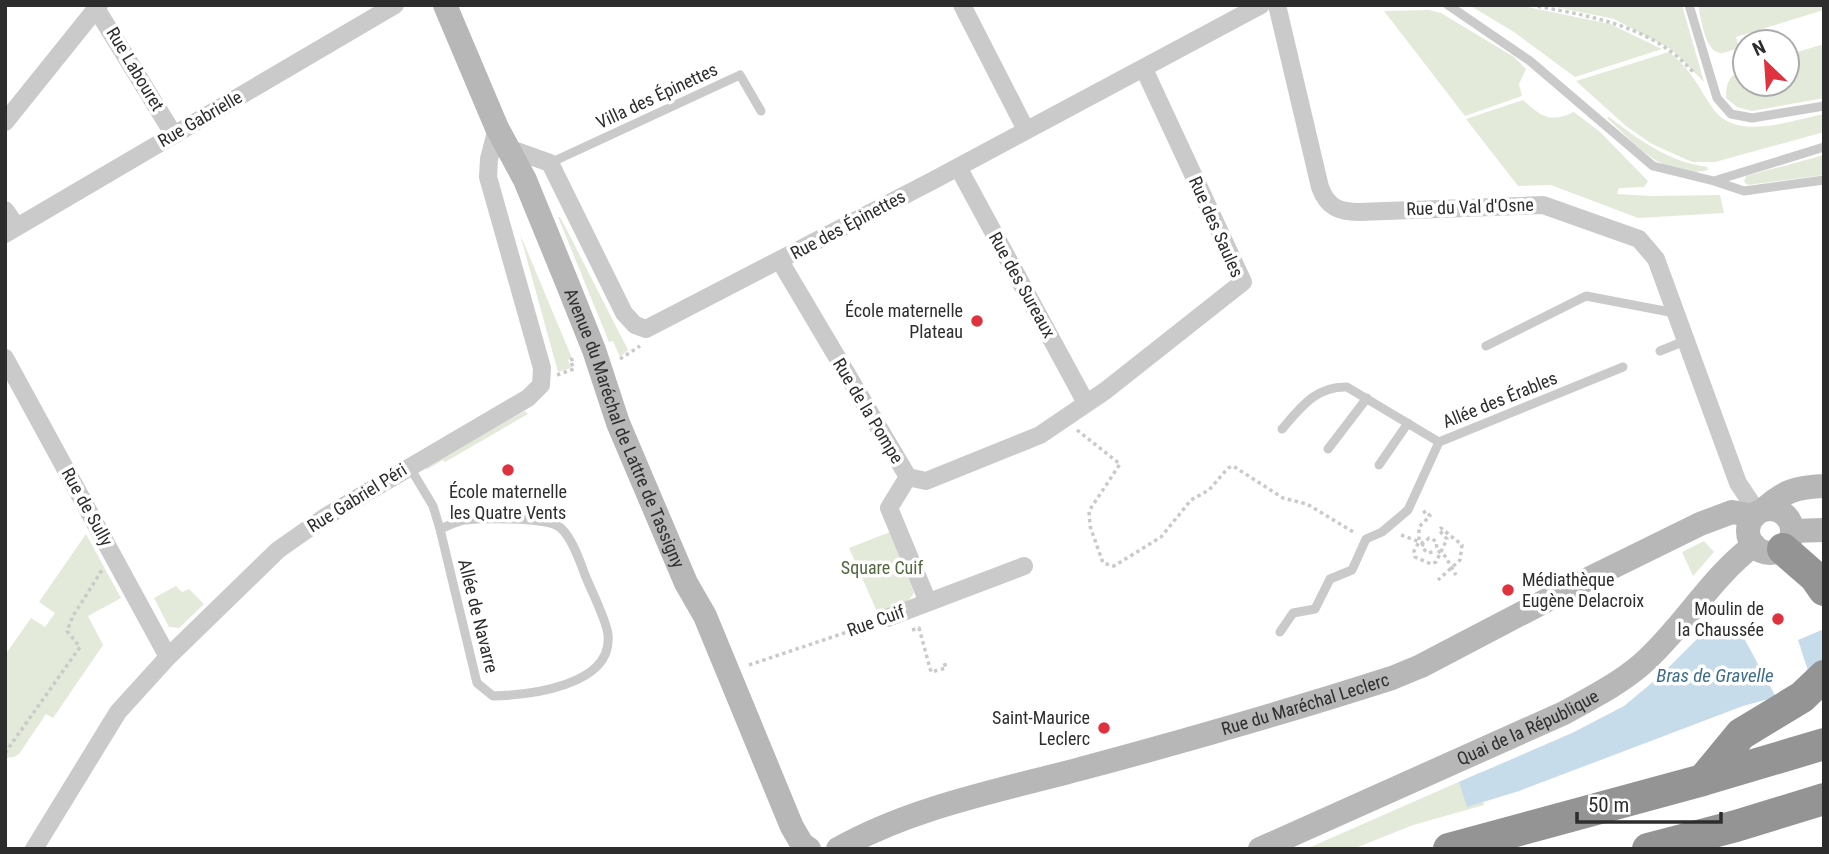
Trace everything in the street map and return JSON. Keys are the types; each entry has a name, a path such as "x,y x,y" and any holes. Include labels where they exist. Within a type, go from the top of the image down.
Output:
{"highway":[{"path":"1780,541 1824,559"},
{"path":"1780,541 1824,590"},
{"path":"1703,780 1741,734 1802,698 1824,676"},
{"path":"1461,845 1703,780 1824,744"},
{"path":"1648,849 1824,799"}],"main road":[{"name":"Avenue du Maréchal de Lattre de Tassigny","path":"445,5 503,138 525,180 585,326 618,423 686,583 705,615 792,827 802,844 809,849"},
{"path":"1824,486 1795,489 1773,501 1758,513 1748,528 1780,541 1824,530"},
{"path":"1758,513 1770,509 1783,513 1788,518 1780,541"},
{"name":"Rue du Maréchal Leclerc","path":"838,849 867,832 916,814 1123,758 1392,678 1421,666 1700,524 1732,512 1758,513"},
{"name":"Quai de la République","path":"1259,849 1564,713 1610,687 1643,663 1727,568 1780,541"}],"street":[{"name":"Rue Gabrielle","path":"11,230 395,5"},
{"path":"962,5 1026,130"},
{"name":"Rue des Épinettes","path":"550,163 624,313 635,325 646,329 780,261 1261,5"},
{"name":"Rue du Val d'Osne","path":"1277,5 1317,178 1323,197 1337,210 1346,212 1550,206 1639,239 1656,259 1738,483 1758,513"},
{"name":"Rue Labouret","path":"96,6 174,135"},
{"path":"5,122 96,6"},
{"name":"Rue des Saules","path":"1086,403 1243,282 1144,69"},
{"path":"503,138 550,163"},
{"name":"Rue Gabriel Péri","path":"34,849 118,712 168,657 278,550 316,522 528,398 541,386 542,368 488,177 489,159 503,138"},
{"name":"Rue des Sureaux","path":"958,167 1086,403"},
{"path":"5,209 11,230"},
{"name":"Rue de la Pompe","path":"780,261 908,477 889,508 928,602"},
{"name":"Rue de Sully","path":"5,358 168,657"},
{"path":"908,477 926,481 1040,435 1086,403"},
{"name":"Rue Cuif","path":"887,618 1024,566"}],"lane":[{"path":"1448,5 1530,61 1653,166 1744,191 1824,180"},
{"path":"1689,5 1715,92 1722,106 1731,114 1752,118 1824,106"},
{"name":"Villa des Épinettes","path":"550,163 740,75 761,111"},
{"path":"1714,181 1824,147"},
{"path":"1486,346 1586,296 1676,313"},
{"path":"1660,351 1686,340"},
{"name":"Allée des Érables","path":"1366,539 1382,532 1408,510 1439,442 1623,367"},
{"path":"1282,429 1311,396 1336,386 1347,387 1439,442"},
{"path":"1328,449 1367,398"},
{"path":"1379,465 1408,424"},
{"name":"Allée de Navarre","path":"409,466 433,506 477,683 493,696 525,695 556,687 594,671 605,657 608,635 578,554 563,529 555,524 475,520 463,520 440,529"},
{"path":"1280,632 1293,613 1315,609 1330,579 1352,570 1366,539"}],"path":[{"path":"1531,5 1600,19 1643,35 1671,51 1715,92"},
{"path":"559,375 574,369 570,360"},
{"path":"1068,417 1079,433 1120,464 1089,511 1090,526 1103,563 1114,566 1161,537 1191,500 1209,490 1228,468 1233,466 1283,498 1307,504 1366,539"},
{"path":"1418,519 1426,511 1430,516 1419,527 1423,548 1428,553 1439,551"},
{"path":"1409,527 1401,535 1421,542"},
{"path":"1438,580 1453,567 1460,560 1462,545 1441,528 1438,530 1447,539 1439,551 1436,562 1431,564 1415,557 1414,551 1421,542 1434,539 1439,551 1453,567 1456,575"},
{"path":"5,753 80,647 67,631 72,616 104,566"},
{"name":"Rue Cuif","path":"727,672 887,618"},
{"path":"907,626 908,631 919,628 931,672 946,668 944,662"}],"green space":[{"path":"1469,5 1518,5 1610,24 1662,49 1575,77 1514,32"},
{"path":"1546,5 1682,5 1704,82 1672,50 1614,19"},
{"path":"1698,5 1824,5 1824,10 1765,28 1731,28 1731,50 1722,53 1712,48 1702,26"},
{"path":"1429,10 1441,13 1514,57 1526,69 1519,84 1522,96 1465,116 1384,11"},
{"path":"1824,44 1824,98 1752,111 1737,107 1726,98 1731,78 1731,98 1801,98 1801,51"},
{"path":"1669,52 1688,71 1722,118 1749,127 1780,124 1824,114 1824,132 1715,162 1692,162 1652,144 1626,126 1576,81"},
{"path":"1523,100 1547,117 1559,117 1574,112 1600,132 1648,181 1644,187 1619,188 1617,194 1720,195 1724,213 1638,218 1551,185 1518,186 1466,119"},
{"path":"1607,118 1655,149 1680,160 1707,167 1708,170 1693,172 1665,165 1640,149"},
{"path":"1824,155 1824,175 1748,185 1744,182 1746,176"},
{"path":"558,217 628,350 620,357 613,341 609,342"},
{"path":"520,234 572,358 568,360 571,368 558,372"},
{"path":"525,411 528,414 445,462 443,460 426,470 429,463"},
{"name":"Square Cuif","path":"890,532 914,593 906,604 878,614 849,548"},
{"path":"86,534 121,598 88,616 103,645 53,718 46,714 19,754 5,758 5,655 31,618 45,627 55,613 39,602"},
{"path":"1704,541 1714,552 1693,576 1682,552"},
{"path":"176,586 182,592 189,589 204,604 179,628 169,627 154,598"},
{"path":"1479,773 1484,805 1413,825 1353,849 1306,849"}],"water":[{"name":"Bras de Gravelle","path":"1739,629 1776,697 1743,706 1519,791 1467,807 1459,782 1572,733 1624,706 1660,676 1698,638"},
{"name":"Bras de Gravelle","path":"1824,629 1824,668 1809,674 1798,640"}],"place":[{"name":"École maternelle Plateau","path":"977,321"},
{"name":"École maternelle les Quatre Vents","path":"508,470"},
{"name":"Médiathèque Eugène Delacroix","path":"1508,590"},
{"name":"Moulin de la Chaussée","path":"1778,619"},
{"name":"Saint-Maurice Leclerc","path":"1104,728"}]}
